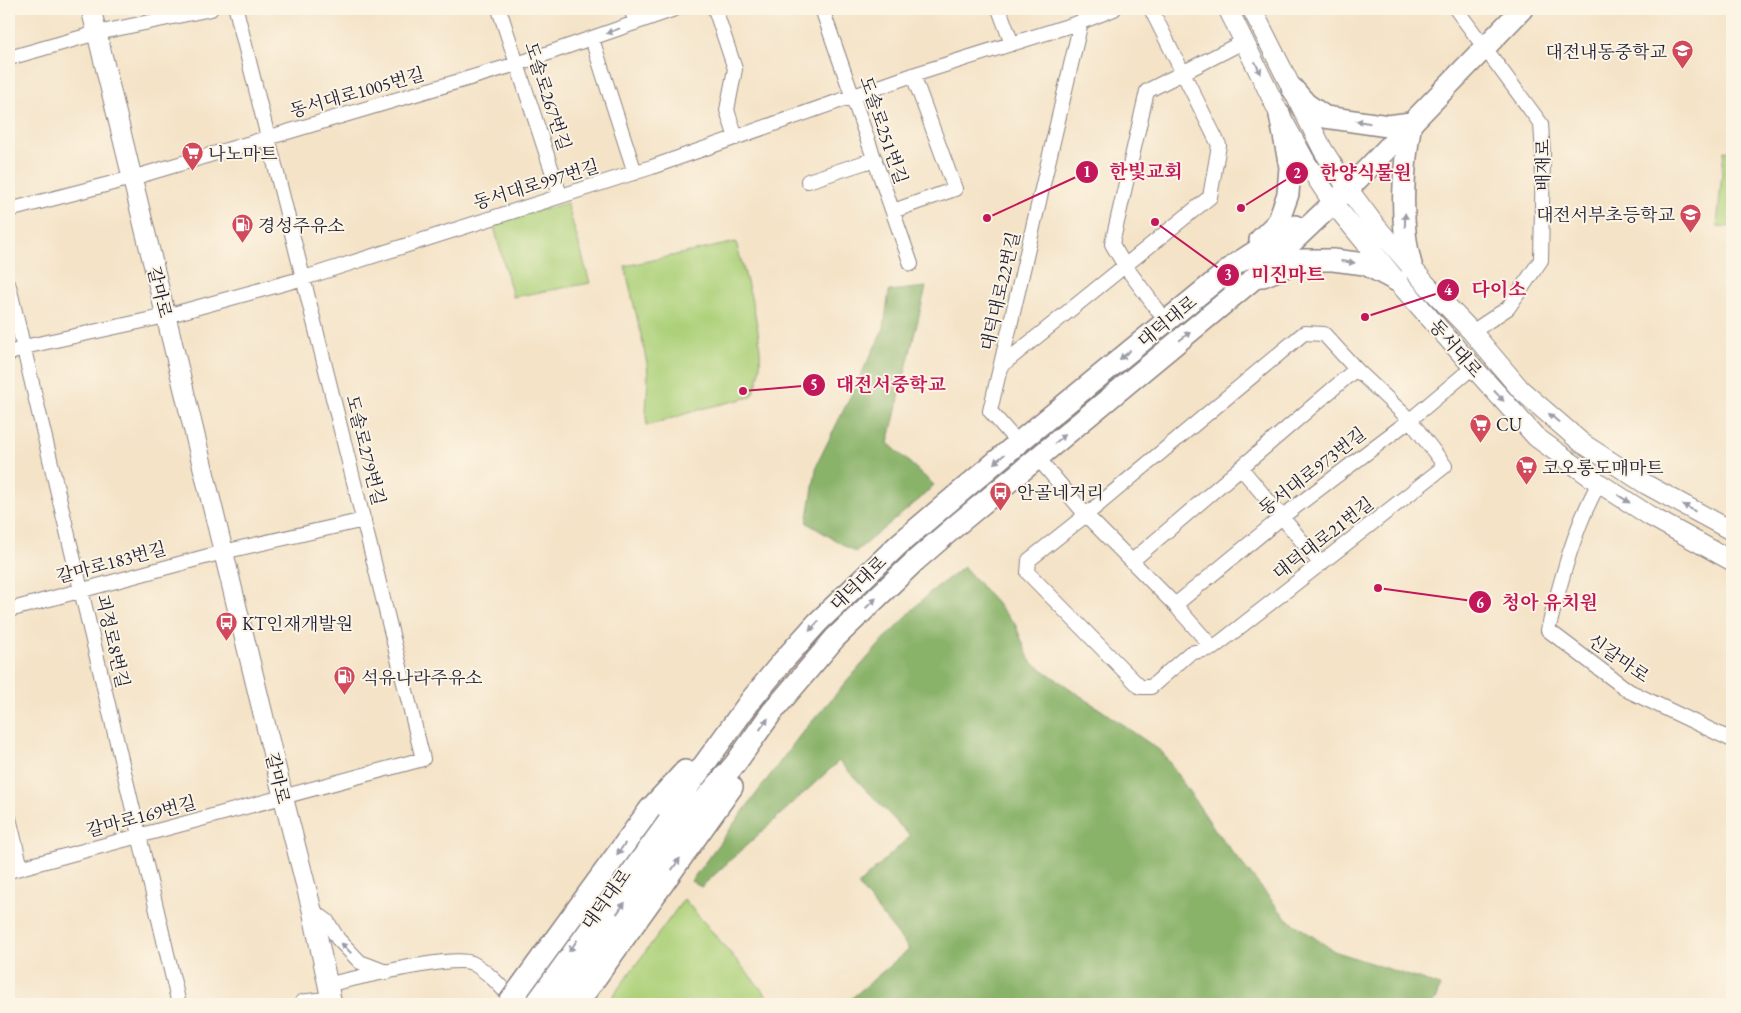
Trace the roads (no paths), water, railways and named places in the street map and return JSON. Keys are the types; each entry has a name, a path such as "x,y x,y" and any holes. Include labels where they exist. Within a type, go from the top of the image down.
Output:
{"main road":[{"path":"1340,196 1522,9"},
{"path":"1292,88 1306,104 1325,116 1388,126 1411,123"},
{"path":"1236,264 1278,222 1288,194 1290,167 1280,115"},
{"path":"1251,281 1302,260 1333,260 1365,264 1405,274 1407,253 1404,228 1405,154 1411,123"},
{"name":"대덕대로","path":"552,1004 670,826 697,758 716,751 751,700 817,623 899,544 1018,443 1236,264 1340,196"},
{"name":"대덕대로","path":"530,1004 670,826 737,780 735,764 772,712 835,638 915,561 1037,457 1251,281 1340,196"},
{"path":"508,1004 670,826"},
{"path":"577,1004 670,826"}],"street":[{"name":"갈마로","path":"91,9 312,910 331,997"},
{"path":"9,58 97,33 211,9"},
{"name":"도솔로279번길","path":"236,9 423,759 283,796"},
{"name":"도솔로267번길","path":"499,9 560,195"},
{"path":"631,9 636,23"},
{"name":"동서대로1005번길","path":"9,210 132,178 517,64 675,9"},
{"path":"715,9 735,69 727,110 736,138"},
{"name":"도솔로251번길","path":"822,9 911,264"},
{"path":"999,9 1012,44"},
{"name":"동서대로997번길","path":"9,354 24,347 166,316 304,278 560,195 635,173 914,74 1081,22 1114,9"},
{"path":"1002,365 1210,197 1219,145 1150,9"},
{"name":"동서대로","path":"1228,9 1280,115 1307,164 1340,196 1405,274 1473,367 1536,436 1599,483 1650,516 1732,561"},
{"name":"동서대로","path":"1252,9 1323,150 1340,196"},
{"name":"배재로","path":"1456,9 1541,124 1543,154 1541,260 1508,308 1472,332"},
{"name":"대덕대로22번길","path":"1018,443 990,411 1081,22"},
{"path":"592,38 635,173"},
{"path":"1166,322 1125,266 1112,244 1147,91 1245,41"},
{"path":"893,211 955,189 914,74"},
{"path":"808,182 875,159"},
{"name":"동서대로","path":"1405,274 1472,332 1521,390 1582,443 1647,484 1732,531"},
{"name":"괴정로8번길","path":"9,286 179,1004"},
{"name":"대덕대로21번길","path":"1304,333 1324,334 1356,369 1410,420 1445,466 1213,648 1190,653 1151,687 1140,687 1028,573 1029,560 1086,515 1304,333"},
{"name":"동서대로973번길","path":"1175,605 1282,517 1410,420 1473,367"},
{"path":"1132,561 1356,369"},
{"path":"1037,457 1086,515 1175,605 1213,648"},
{"path":"1241,468 1321,564"},
{"name":"신갈마로","path":"1599,483 1586,506 1558,591 1548,630 1628,691 1732,740"},
{"path":"223,552 364,520"},
{"name":"갈마로183번길","path":"9,610 223,552"},
{"name":"갈마로169번길","path":"15,869 283,796"},
{"path":"9,818 15,869"},
{"path":"312,910 327,921 338,939 360,962 387,972"},
{"path":"304,1004 331,997 387,972 447,960 470,962 501,986 517,1004"}],"place":[{"name":"대전내동중학교","path":"1683,70"},
{"name":"나노마트","path":"192,172"},
{"name":"한양식물원","path":"1241,208"},
{"name":"한빛교회","path":"987,218"},
{"name":"미진마트","path":"1155,222"},
{"name":"대전서부초등학교","path":"1691,233"},
{"name":"경성주유소","path":"242,244"},
{"name":"다이소","path":"1365,317"},
{"name":"대전서중학교","path":"743,391"},
{"name":"CU","path":"1480,443"},
{"name":"코오롱도매마트","path":"1526,486"},
{"name":"안골네거리","path":"1001,511"},
{"name":"청아 유치원","path":"1378,588"},
{"name":"KT인재개발원","path":"226,642"},
{"name":"석유나라주유소","path":"345,696"}]}
